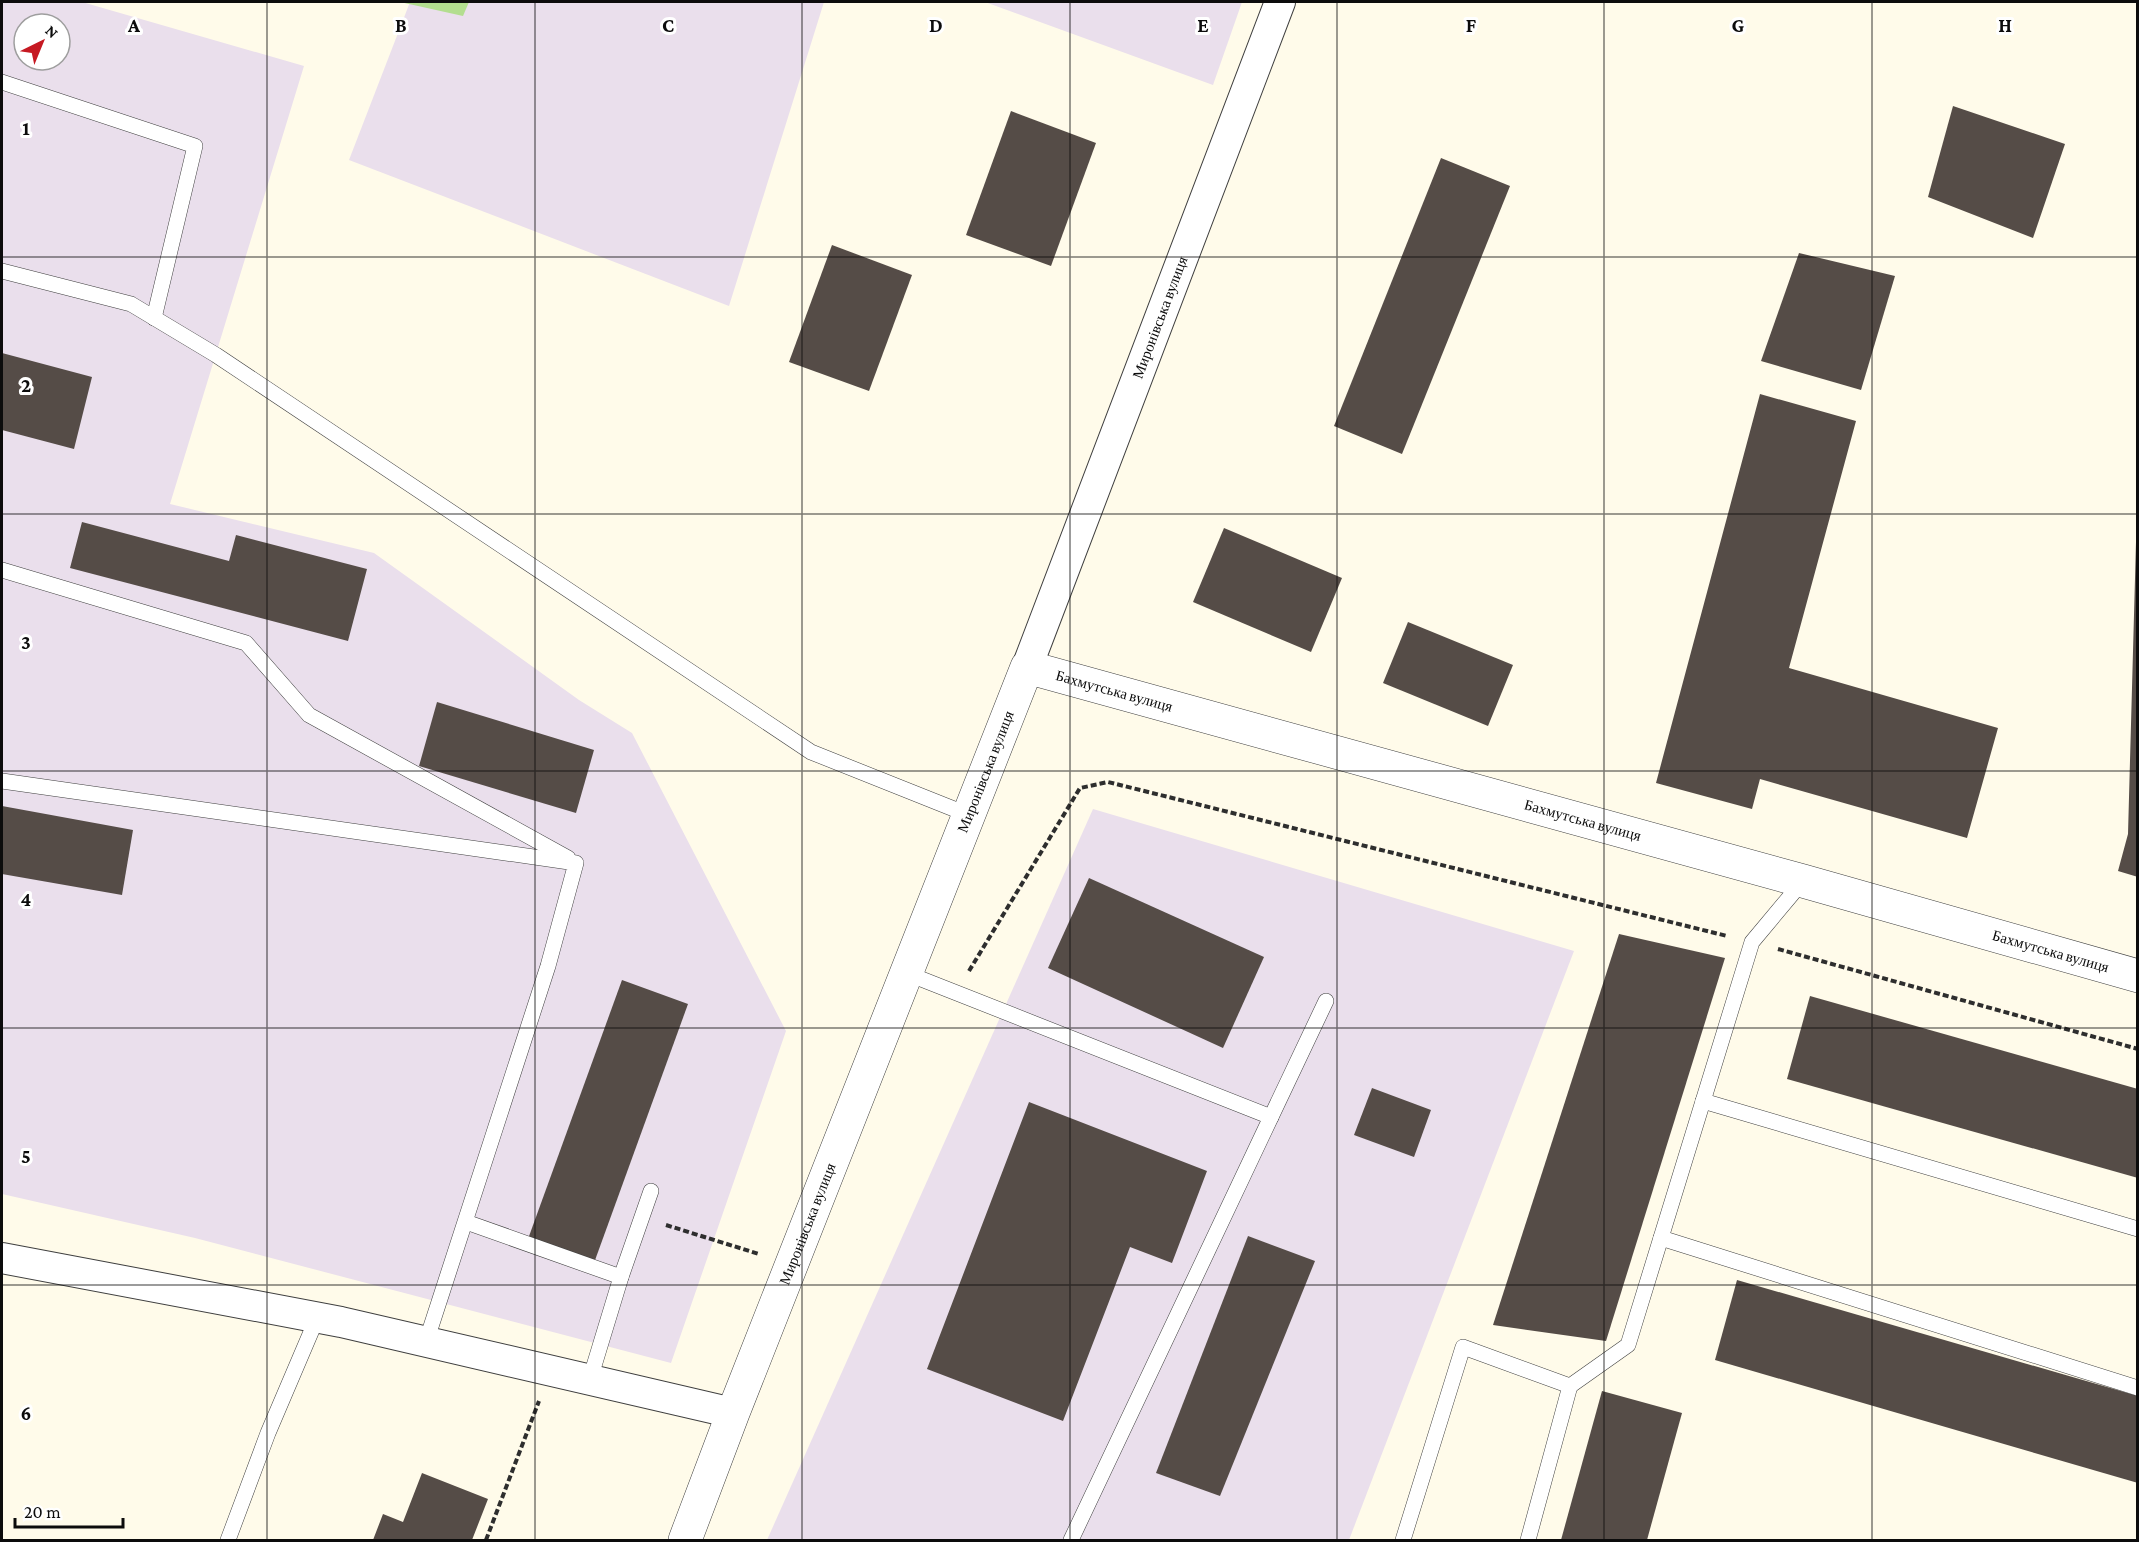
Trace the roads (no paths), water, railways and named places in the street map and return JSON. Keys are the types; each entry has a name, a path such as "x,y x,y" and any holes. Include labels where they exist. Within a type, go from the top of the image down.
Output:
{"street":[{"name":"Миронівська вулиця","path":"686,1540 733,1413 1027,667 1280,2"},
{"name":"Бахмутська вулиця","path":"1027,667 2138,976"},
{"path":"2,1258 316,1318 733,1413"}],"lane":[{"path":"2,82 195,146 154,318"},
{"path":"2,271 131,304 216,355 811,752 969,815"},
{"path":"2,570 246,643 309,716 576,862"},
{"path":"2,781 576,862"},
{"path":"426,1342 548,966 576,862"},
{"path":"1528,1540 1570,1386 1628,1345 1752,942 1803,881"},
{"path":"906,973 1271,1117"},
{"path":"1071,1540 1326,1001"},
{"path":"1703,1101 2138,1228"},
{"path":"590,1379 621,1277 651,1191"},
{"path":"466,1222 621,1277"},
{"path":"1661,1238 2138,1388"},
{"path":"228,1540 268,1434 316,1318"},
{"path":"1403,1540 1463,1347 1570,1386"}]}
